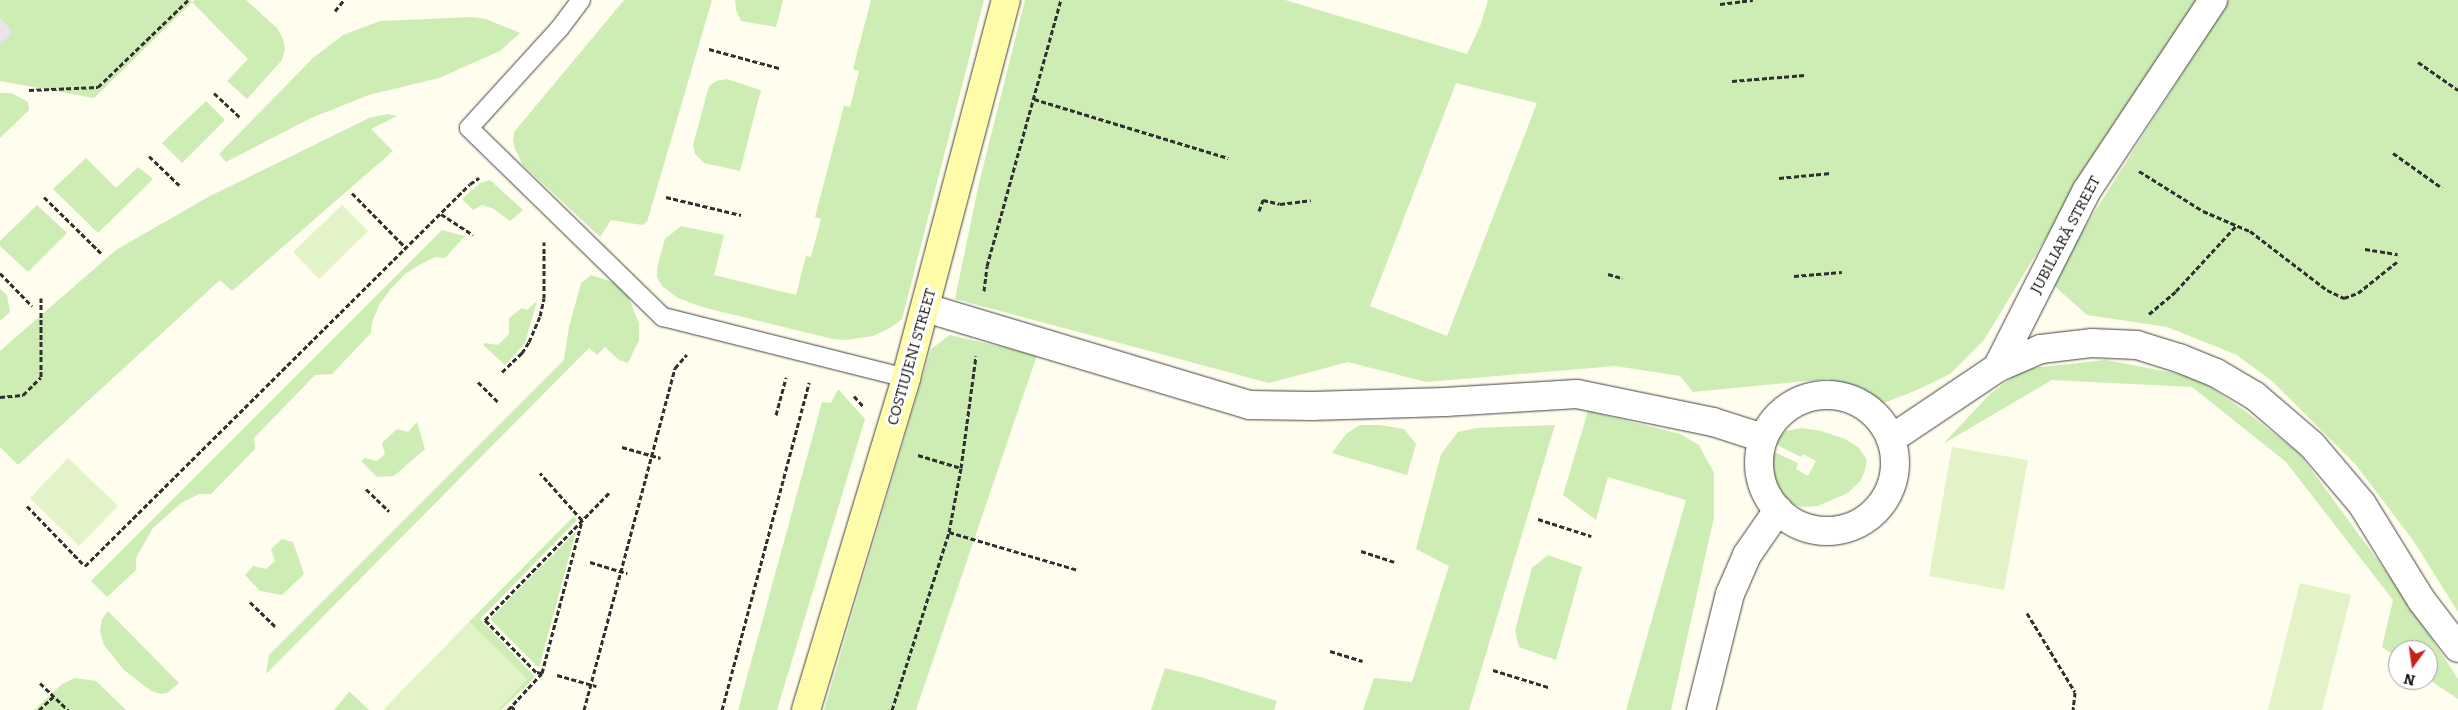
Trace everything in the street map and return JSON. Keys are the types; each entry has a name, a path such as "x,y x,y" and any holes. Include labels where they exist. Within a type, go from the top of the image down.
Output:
{"street":[{"name":"COSTIUJENI STREET","path":"806,710 926,308 1006,0"},
{"name":"JUBILIARĂ STREET","path":"1891,440 1997,368 2087,190 2213,0"},
{"path":"926,308 1250,405 1312,406 1445,402 1576,394 1713,422 1763,438"},
{"path":"1997,368 2041,349 2091,343 2137,345 2216,373 2255,396 2312,445 2362,504 2422,601 2458,648"},
{"path":"1829,394 1850,398 1867,408 1882,422 1891,440 1895,462 1892,485 1880,505 1863,520 1842,529 1818,531 1796,524 1778,510 1766,494 1759,476 1758,457 1763,438 1773,420 1789,406 1808,397 1829,394"},
{"path":"1701,710 1730,594 1746,555 1778,510"}],"lane":[{"path":"581,0 559,29 469,128 663,317 906,378"}],"path":[{"path":"29,90 98,87 188,0"},
{"path":"335,11 344,0"},
{"path":"1720,4 1753,0"},
{"path":"709,49 778,68"},
{"path":"2418,62 2458,90"},
{"path":"1732,81 1805,75"},
{"path":"214,93 241,118"},
{"path":"1034,99 1228,158"},
{"path":"2393,153 2442,188"},
{"path":"149,156 179,185"},
{"path":"2107,160 2134,168 2203,211 2250,231 2327,290 2344,298 2358,293 2398,261"},
{"path":"1778,178 1831,173"},
{"path":"27,506 85,566 470,184 481,177"},
{"path":"352,194 406,248"},
{"path":"44,197 101,253"},
{"path":"666,197 740,215"},
{"path":"1259,210 1263,200 1280,204 1311,200"},
{"path":"441,214 473,235"},
{"path":"2116,344 2176,292 2236,226"},
{"path":"2365,249 2398,254"},
{"path":"502,372 522,353 540,316 544,298 544,263"},
{"path":"1794,276 1842,272"},
{"path":"0,273 32,306"},
{"path":"1608,274 1622,278"},
{"path":"0,397 23,395 41,377 41,298"},
{"path":"584,710 675,368 686,354 693,352"},
{"path":"722,710 816,355"},
{"path":"776,415 788,370 810,375"},
{"path":"478,382 498,402"},
{"path":"854,395 866,410 886,445 961,468"},
{"path":"622,448 660,458"},
{"path":"540,474 582,520"},
{"path":"366,488 389,511"},
{"path":"542,673 536,672 485,620 610,492"},
{"path":"1538,518 1591,536"},
{"path":"508,710 542,673 582,520"},
{"path":"949,532 1078,570"},
{"path":"1361,551 1394,562"},
{"path":"590,562 627,573"},
{"path":"250,602 276,626"},
{"path":"2027,613 2075,692 2073,710"},
{"path":"1330,651 1362,661"},
{"path":"1493,670 1548,687"},
{"path":"557,675 596,686"},
{"path":"40,683 68,710"},
{"path":"39,710 54,696"},
{"path":"511,706 515,710"}],"shaded area":[{"path":"0,18 12,32 0,45"}],"green space":[{"path":"0,0 190,0 192,2 94,98 0,81 0,45 12,32 0,18"},
{"path":"195,0 246,0 277,28 283,39 285,50 282,60 247,99 227,81 248,59 192,2"},
{"path":"624,0 712,0 647,222 642,225 611,220 600,237 523,165 513,140 514,132"},
{"path":"735,0 783,0 776,27 741,21 736,10"},
{"path":"871,0 984,0 902,319 890,328 873,336 846,340 833,339 702,307 678,298 662,286 657,277 657,268 665,239 681,226 724,235 714,275 796,295 806,256 811,257 821,219 815,217 844,106 850,107 859,71 853,69"},
{"path":"1025,0 1285,0 1467,54 1481,24 1488,0 2198,0 2079,183 1984,340 1950,374 1917,390 1881,404 1828,379 1693,392 1680,376 1615,366 1426,382 1348,362 1269,383 955,299 979,183","holes":["1456,83 1537,103 1447,336 1370,306"]},
{"path":"2229,0 2458,0 2458,612 2415,543 2356,465 2272,381 2237,355 2167,327 2087,315 2050,282"},
{"path":"472,17 486,19 520,33 500,51 439,78 369,95 311,118 226,162 219,154 313,58 343,35 380,21"},
{"path":"726,79 761,90 740,171 704,163 695,154 693,145 709,86 716,81"},
{"path":"0,93 11,93 28,102 29,110 0,138"},
{"path":"206,101 225,120 182,163 162,143"},
{"path":"387,114 397,116 371,129 393,151 232,291 220,280 18,465 0,447 0,351 116,250 210,196 369,118"},
{"path":"86,158 116,188 138,167 153,179 98,233 53,189"},
{"path":"490,180 523,210 510,221 492,208 482,205 473,210 462,199 480,183"},
{"path":"37,205 67,233 28,272 0,246 0,241"},
{"path":"342,205 368,231 319,279 293,252"},
{"path":"442,230 465,236 445,258 435,257 405,274 379,305 372,323 371,333 332,374 315,375 254,438 255,449 211,494 199,494 181,503 153,528 136,558 136,570 107,597 91,581"},
{"path":"591,275 616,283 628,296 639,323 639,340 628,363 619,360 605,347 597,355 589,348 266,674 269,655 564,360 569,327 581,283"},
{"path":"0,289 7,295 10,312 0,321"},
{"path":"537,301 525,343 505,365 483,345 485,343 498,345 509,334 509,318 522,308 527,310"},
{"path":"950,335 1037,355 916,710 824,710 931,349"},
{"path":"2106,360 2195,377 2245,411 2299,453 2404,596 2433,640 2388,640 2388,651 2382,647 2393,600 2286,462 2192,387 2052,380 1943,444 1990,394 2024,369"},
{"path":"838,389 865,419 777,710 738,710 822,402 831,403"},
{"path":"1588,411 1680,434 1699,445 1714,473 1714,517 1671,710 1626,710 1686,500 1608,477 1596,520 1563,495"},
{"path":"417,422 425,449 394,476 377,477 361,461 365,458 377,461 385,454 382,443 397,429 408,432"},
{"path":"1360,425 1380,425 1404,429 1416,444 1407,475 1332,453 1346,434"},
{"path":"1555,425 1469,710 1363,710 1374,678 1412,682 1449,566 1416,549 1441,454 1458,432 1476,428"},
{"path":"1801,428 1821,431 1845,439 1859,448 1867,460 1865,470 1861,480 1848,493 1818,506 1803,507 1790,503 1777,494 1765,468 1768,449 1798,463 1796,469 1808,476 1816,461 1803,454 1801,457 1773,443 1786,431"},
{"path":"1952,447 2028,460 2004,590 1929,576"},
{"path":"68,458 118,506 79,546 30,498"},
{"path":"574,516 577,520 480,619 535,677 501,710 497,710 527,679 469,622"},
{"path":"576,531 539,668 490,619"},
{"path":"282,539 293,542 304,574 282,595 260,591 245,575 253,566 266,569 275,561 271,549"},
{"path":"1548,555 1582,567 1556,660 1519,647 1515,630 1532,568"},
{"path":"2300,583 2351,595 2322,710 2268,710"},
{"path":"108,611 179,683 167,693 161,694 151,691 124,670 104,645 100,632 102,619"},
{"path":"469,622 527,679 497,710 383,710"},
{"path":"2438,648 2458,679 2458,699 2438,686"},
{"path":"1165,668 1277,701 1274,710 1151,710"},
{"path":"75,678 96,681 126,710 34,710 62,684"},
{"path":"350,692 369,710 334,710"}]}
